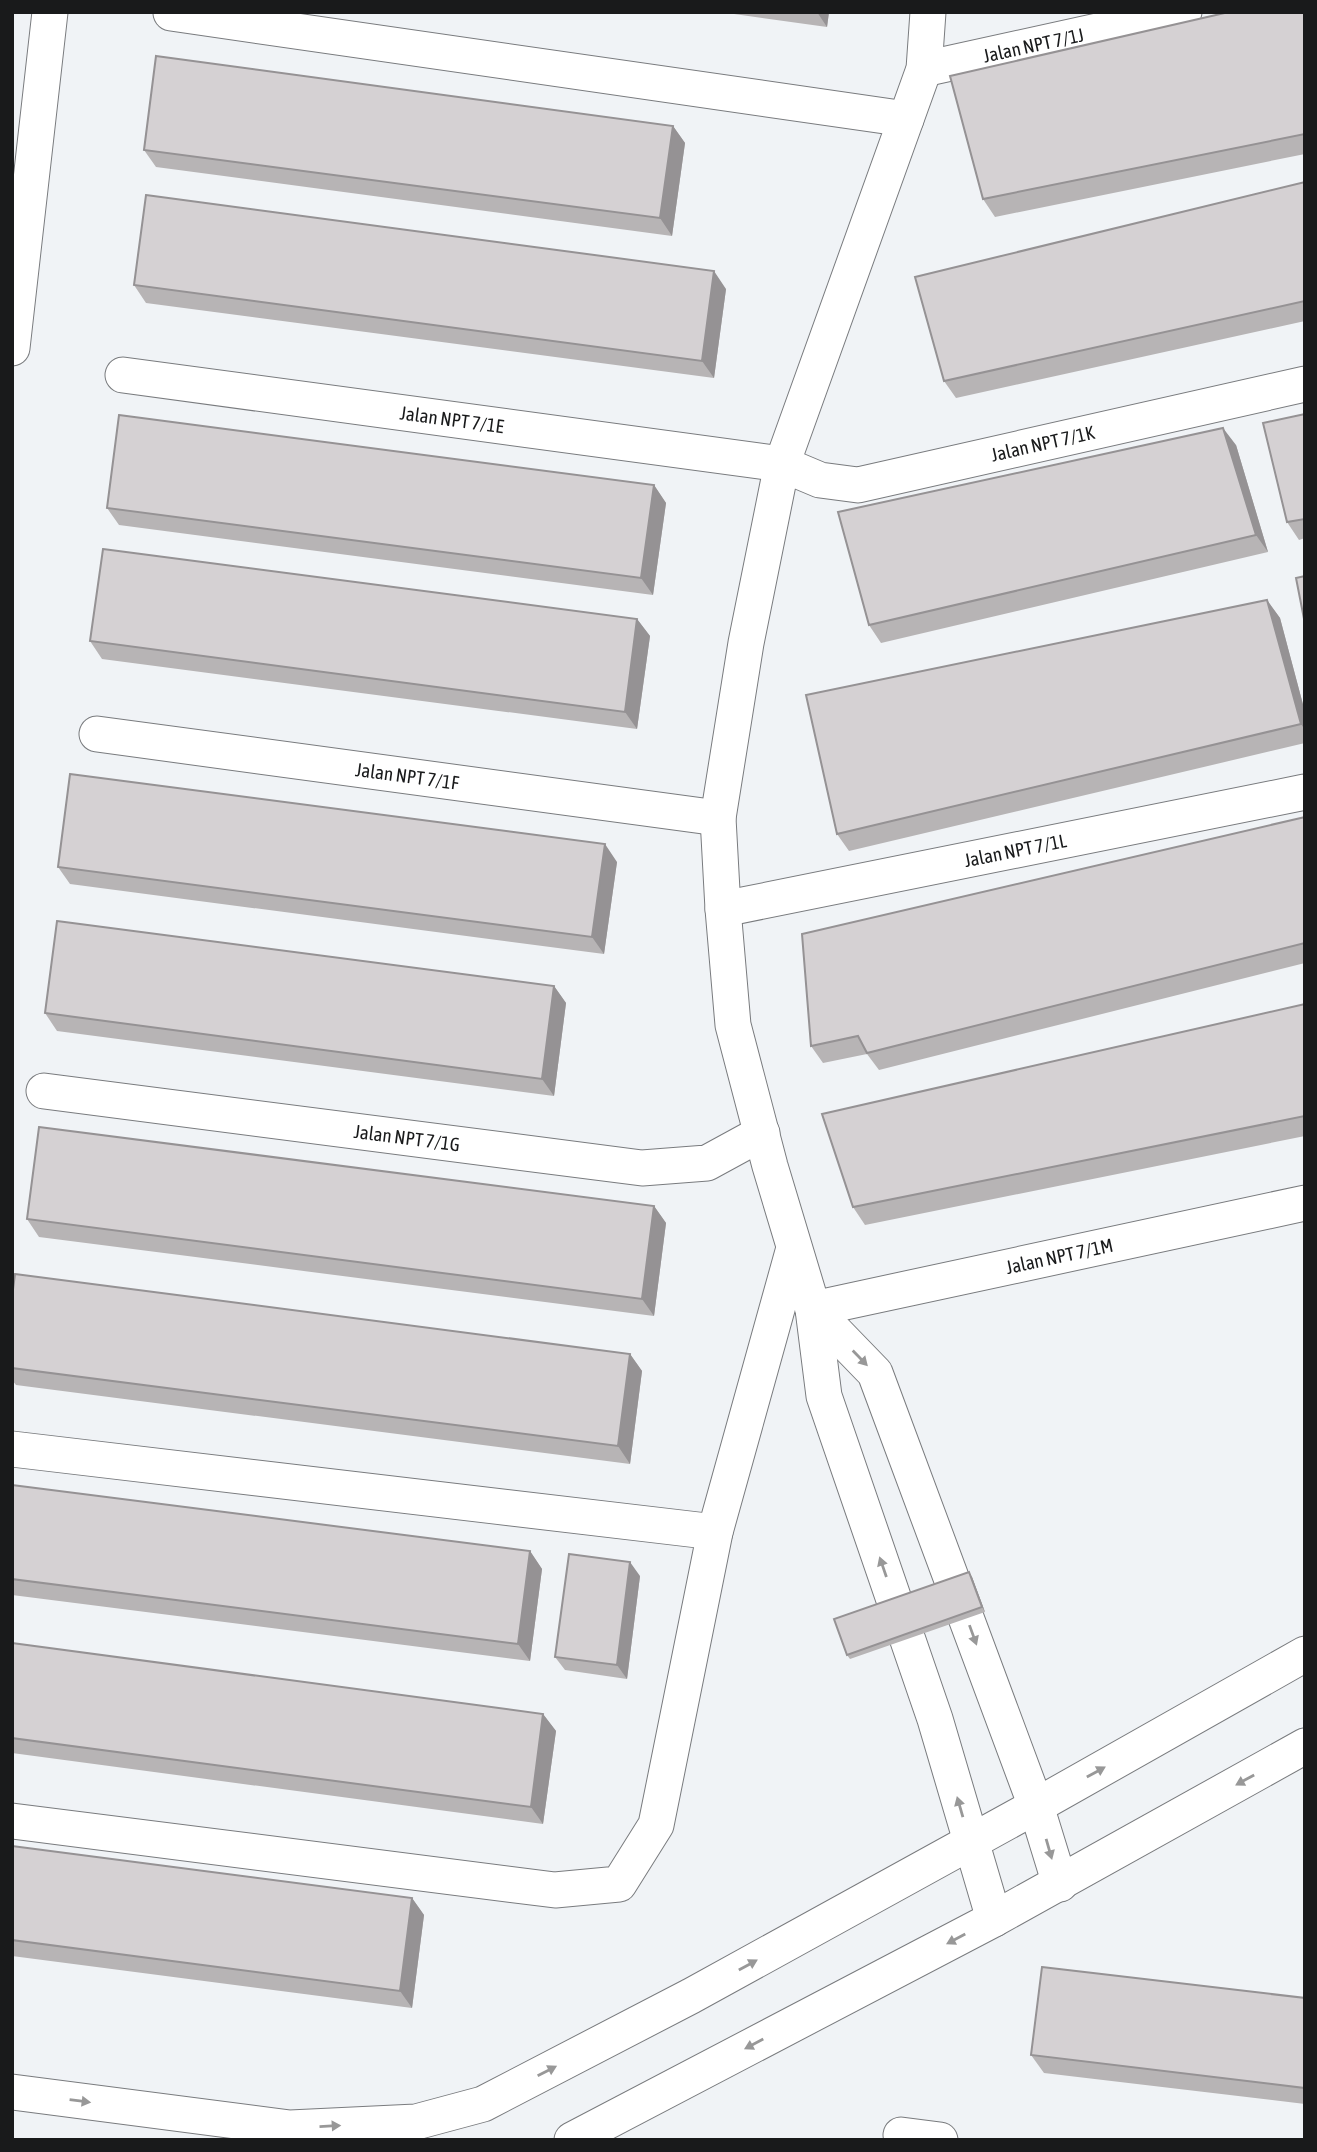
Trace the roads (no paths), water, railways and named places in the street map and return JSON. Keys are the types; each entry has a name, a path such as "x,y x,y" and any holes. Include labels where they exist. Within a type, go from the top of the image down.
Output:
{"street":[{"path":"13,328 50,12"},
{"path":"928,12 924,69 782,464 746,643 718,818 733,1025 813,1309 824,1396 935,1719 993,1919"},
{"name":"Jalan NPT 7/1J","path":"924,69 1184,12"},
{"path":"171,13 906,119"},
{"name":"Jalan NPT 7/1E","path":"123,375 782,464"},
{"name":"Jalan NPT 7/1K","path":"782,464 820,480 858,485 1305,384"},
{"name":"Jalan NPT 7/1F","path":"97,734 718,818"},
{"name":"Jalan NPT 7/1L","path":"723,909 1305,792"},
{"name":"Jalan NPT 7/1G","path":"44,1091 642,1168 707,1163 762,1133"},
{"name":"Jalan NPT 7/1M","path":"813,1309 1305,1203"},
{"path":"12,1821 555,1890 620,1884 656,1825 715,1532 794,1248"},
{"path":"813,1309 875,1373 1037,1806 1059,1884"},
{"path":"12,1449 715,1532"},
{"path":"12,2092 290,2128 416,2122 483,2104 691,1996 1037,1806 1305,1654"},
{"path":"572,2140 1059,1884 1305,1746"},
{"path":"901,2135 940,2140"}]}
